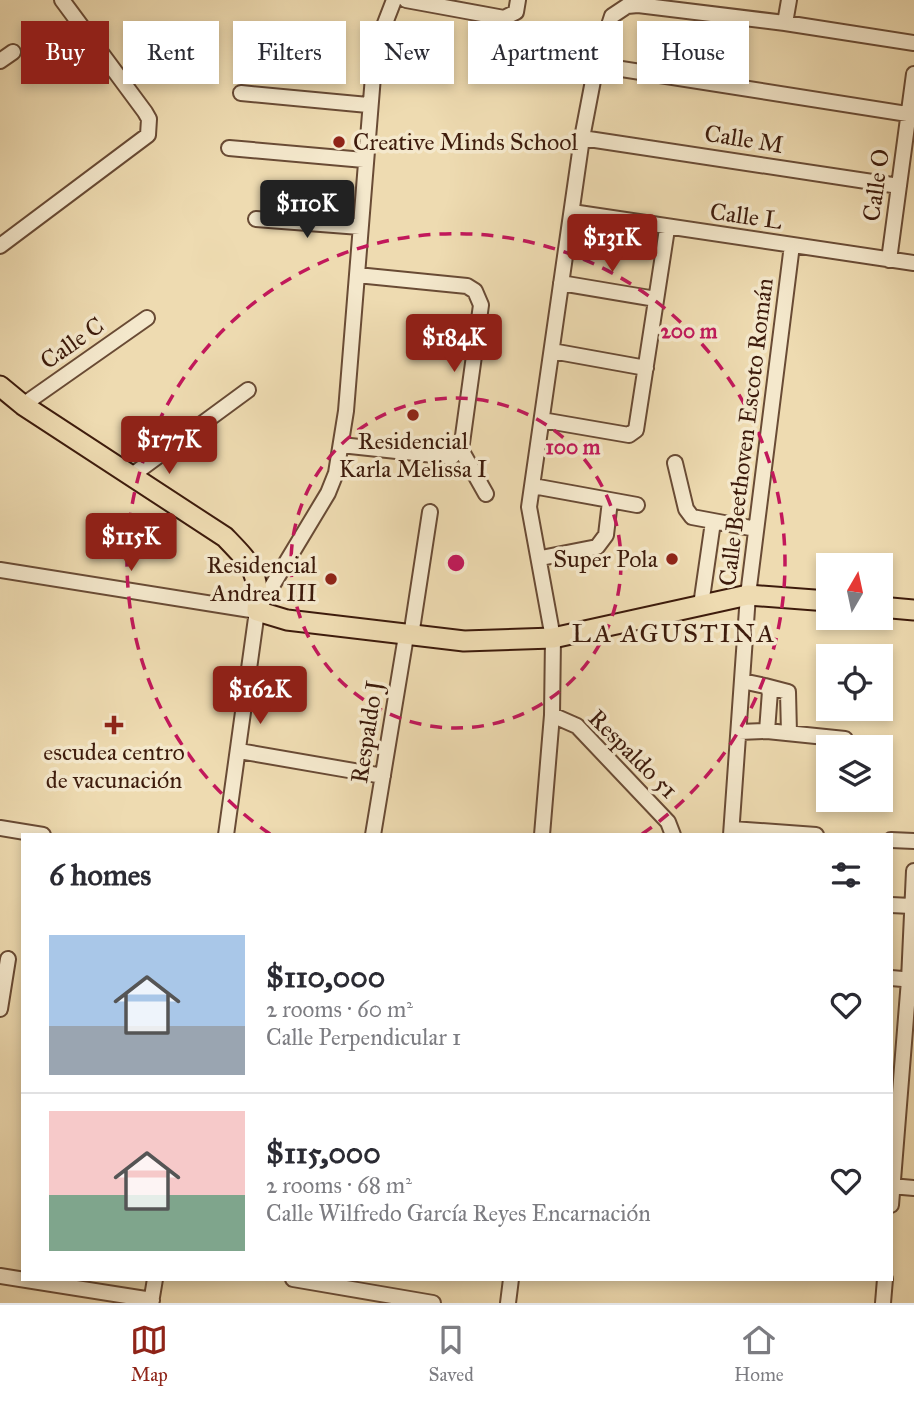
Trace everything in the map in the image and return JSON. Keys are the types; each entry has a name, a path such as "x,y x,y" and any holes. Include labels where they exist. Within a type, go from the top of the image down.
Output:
{"main road":[{"path":"0,386 23,405 225,537 251,564 259,587 257,611 287,620 464,641 553,638 748,595 816,600"},
{"path":"893,608 914,610"}],"street":[{"path":"0,246 148,135 149,119 145,112 62,0"},
{"path":"226,833 257,611 328,493 341,445 369,105 377,44 394,0"},
{"path":"406,0 504,18 516,12 519,0"},
{"path":"785,23 789,0"},
{"path":"609,21 627,6 716,7 785,23 914,43"},
{"path":"0,61 13,52"},
{"path":"623,69 911,115"},
{"name":"Calle O","path":"889,260 911,115 914,74"},
{"path":"542,833 552,715 553,638 530,507 582,138 592,84"},
{"path":"241,93 369,105"},
{"name":"Calle M","path":"582,138 899,186"},
{"path":"229,148 364,160"},
{"name":"Calle L","path":"572,212 667,229 914,263"},
{"path":"256,219 360,227"},
{"path":"542,420 633,433 646,368 667,229"},
{"name":"Calle Beethoven Escoto Román","path":"731,832 748,595 792,245"},
{"path":"341,445 452,457 460,447 481,305 479,297 467,286 357,275"},
{"path":"561,283 656,299"},
{"name":"Calle C","path":"23,405 147,317"},
{"path":"552,351 646,368"},
{"path":"131,476 248,390"},
{"path":"460,447 486,494"},
{"path":"675,463 686,509 692,517 757,529"},
{"path":"533,486 637,505"},
{"path":"541,558 597,547 606,535 610,501"},
{"name":"Respaldo J","path":"373,833 430,512"},
{"path":"701,605 713,522"},
{"path":"0,570 257,611"},
{"path":"742,681 783,688 788,692 789,733"},
{"path":"765,687 770,691 767,731"},
{"name":"Respaldo 51","path":"552,715 577,726 668,822 672,833"},
{"path":"739,732 767,731 816,736"},
{"path":"239,751 383,776"},
{"path":"0,828 31,833"},
{"path":"731,832 759,833"},
{"path":"893,840 914,841"},
{"path":"893,1143 912,980 911,906 914,871"},
{"path":"893,905 911,906"},
{"path":"0,1009 8,959"},
{"path":"893,978 912,980"},
{"path":"893,1186 914,1188"},
{"path":"0,1276 21,1280"},
{"path":"29,1281 151,1302 155,1281"},
{"path":"305,1281 433,1303"},
{"path":"500,1303 502,1281"},
{"path":"508,1303 511,1281"},
{"path":"883,1303 885,1281"}],"place":[{"name":"Creative Minds School","path":"339,142"},
{"name":"Residencial Karla Melissa I","path":"413,415"},
{"name":"Super Pola","path":"672,559"},
{"name":"Residencial Andrea III","path":"331,579"},
{"name":"escudea centro de vacunación","path":"114,725"}],"district":[{"name":"LA AGUSTINA","path":"674,633"}]}
